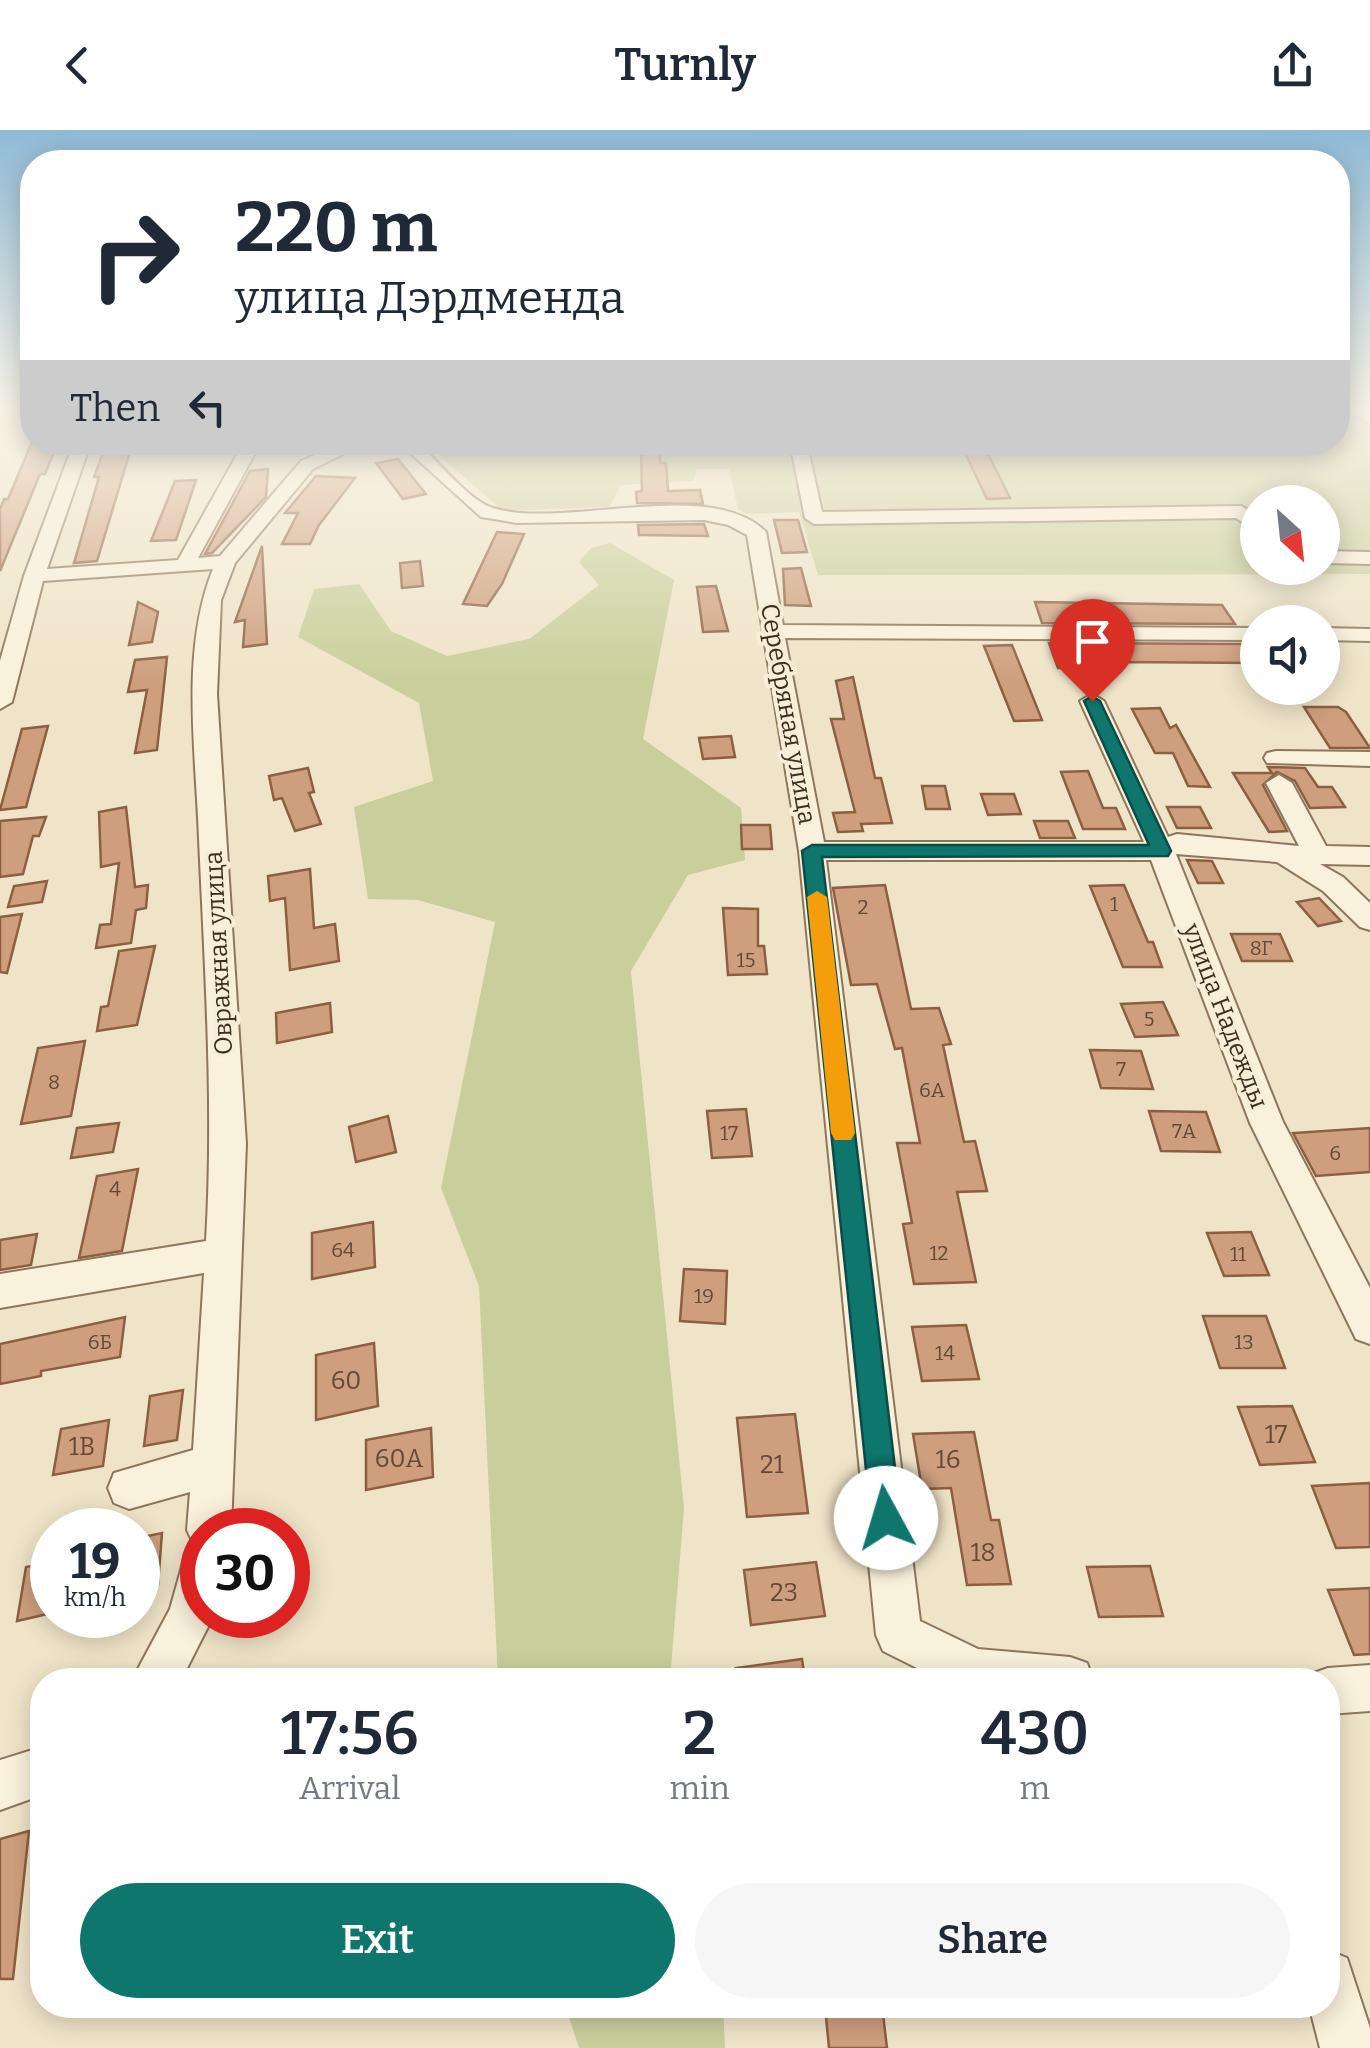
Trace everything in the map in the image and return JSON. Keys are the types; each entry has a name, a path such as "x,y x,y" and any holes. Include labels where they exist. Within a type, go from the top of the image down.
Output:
{"street":[{"path":"0,700 34,576 61,504"},
{"path":"185,564 219,504"},
{"name":"Овражная улица","path":"210,1508 229,1144 205,694 211,600 226,562 275,504"},
{"name":"Серебряная улица","path":"473,504 482,512 546,519 709,513 748,524 756,532 812,851 899,1636 967,1668"},
{"path":"811,504 814,518 1240,512"},
{"path":"1340,557 1370,558"},
{"path":"34,576 226,562"},
{"path":"775,631 1240,634"},
{"path":"1340,634 1370,635"},
{"name":"улица Надежды","path":"1092,701 1161,851 1267,1123 1370,1326"},
{"path":"1317,855 1277,771 1370,759"},
{"path":"812,851 1161,851 1177,843 1284,854 1370,856"},
{"path":"1284,854 1333,884 1370,920"},
{"path":"0,1291 223,1254"},
{"path":"129,1488 212,1466"},
{"path":"162,1668 180,1636"},
{"path":"1340,1690 1370,1688"},
{"path":"0,1785 30,1775"},
{"path":"1340,2018 1348,2048"}],"green space":[{"path":"494,504 611,504 609,507 503,511"},
{"path":"737,504 1240,504 1240,574 818,575 799,512 747,514"},
{"path":"1340,504 1370,504 1370,574 1340,574"},
{"path":"610,543 674,580 643,739 741,808 745,860 688,875 631,971 684,1508 671,1668 497,1668 479,1286 441,1188 495,922 418,900 368,899 354,807 433,781 419,703 298,637 314,589 359,584 391,631 447,656 529,639 599,585 579,562 591,548"},
{"path":"569,2018 724,2018 725,2048 579,2048"}],"building":[{"path":"2,504 28,504 0,571"},
{"path":"91,504 114,504 97,561 74,563"},
{"path":"166,504 188,504 176,540 151,541"},
{"path":"232,504 260,504 212,553 205,554"},
{"path":"293,504 335,504 310,544 282,544 298,513 285,513"},
{"path":"774,520 798,520 807,552 782,553"},
{"path":"704,524 708,536 639,535 638,525"},
{"path":"497,532 524,534 502,584 487,606 463,604"},
{"path":"262,546 267,644 243,647 245,620 235,622"},
{"path":"420,561 423,586 402,588 400,563"},
{"path":"801,568 811,606 785,605 783,569"},
{"path":"716,586 728,631 703,632 697,587"},
{"path":"138,602 158,612 152,642 129,645"},
{"path":"1035,602 1222,605 1235,624 1042,623"},
{"path":"1049,643 1240,644 1240,663 1121,662 1124,667 1058,668"},
{"path":"1012,645 1042,720 1014,721 984,646"},
{"path":"167,657 157,750 135,753 147,690 128,692 135,660"},
{"path":"853,677 875,778 881,778 892,823 861,824 863,831 838,832 833,813 855,812 831,719 844,719 836,681"},
{"path":"1304,707 1338,707 1346,712 1370,748 1330,748"},
{"path":"1160,708 1170,728 1176,725 1210,787 1188,786 1173,753 1155,753 1132,709"},
{"path":"48,726 26,807 0,810 22,729"},
{"path":"731,736 735,757 703,759 699,738"},
{"path":"1268,767 1305,768 1318,787 1332,787 1345,807 1310,808 1295,781 1277,772 1263,785 1287,831 1269,832 1233,773 1272,773"},
{"path":"308,768 314,792 309,793 321,824 295,831 282,798 274,800 269,776"},
{"path":"1088,771 1103,808 1116,808 1125,829 1083,829 1061,772"},
{"path":"922,786 945,786 950,809 926,809"},
{"path":"981,794 1014,794 1021,814 988,815"},
{"path":"126,807 135,887 148,885 146,908 136,910 131,943 96,948 100,925 111,924 119,863 101,867 99,812"},
{"path":"1167,807 1200,807 1211,828 1177,828"},
{"path":"46,817 39,836 33,836 23,874 0,877 0,821"},
{"path":"1034,821 1068,821 1075,838 1040,838"},
{"path":"741,825 770,825 772,849 742,849"},
{"path":"1187,860 1212,861 1223,883 1198,883"},
{"path":"310,869 314,928 335,924 339,961 290,970 285,898 270,901 268,876"},
{"path":"47,881 42,902 8,907 14,886"},
{"path":"885,885 911,1009 939,1008 951,1044 943,1045 964,1142 975,1141 987,1191 957,1192 976,1282 914,1284 903,1224 912,1223 897,1143 920,1143 902,1048 895,1049 877,984 851,985 833,888"},
{"path":"1124,885 1162,967 1123,967 1090,886"},
{"path":"1319,898 1341,921 1318,926 1297,902"},
{"path":"723,908 758,909 758,946 764,946 767,974 728,975"},
{"path":"22,914 7,973 0,972 0,917"},
{"path":"1231,934 1280,934 1292,961 1242,961"},
{"path":"155,946 137,1025 97,1031 101,1007 108,1006 119,951"},
{"path":"1163,1002 1178,1035 1135,1037 1121,1004"},
{"path":"330,1003 332,1032 277,1043 276,1013"},
{"path":"85,1041 71,1116 21,1124 38,1048"},
{"path":"1090,1050 1141,1051 1153,1089 1101,1088"},
{"path":"746,1109 752,1156 712,1158 707,1111"},
{"path":"1149,1111 1206,1112 1220,1152 1161,1151"},
{"path":"388,1116 396,1152 356,1162 349,1127"},
{"path":"119,1123 113,1152 71,1158 77,1128"},
{"path":"1370,1128 1370,1172 1316,1176 1293,1133"},
{"path":"138,1169 122,1251 79,1258 97,1176"},
{"path":"373,1222 375,1267 312,1279 312,1233"},
{"path":"1251,1232 1269,1275 1224,1276 1207,1233"},
{"path":"37,1234 31,1265 0,1270 0,1240"},
{"path":"684,1269 727,1271 725,1324 680,1321"},
{"path":"1203,1316 1266,1316 1285,1368 1220,1368"},
{"path":"125,1317 120,1357 41,1371 41,1376 0,1384 0,1344"},
{"path":"966,1325 979,1379 922,1381 912,1327"},
{"path":"374,1343 378,1406 316,1420 316,1355"},
{"path":"183,1390 177,1440 144,1446 150,1396"},
{"path":"1292,1406 1315,1462 1260,1465 1238,1407"},
{"path":"795,1414 808,1513 747,1517 737,1418"},
{"path":"109,1420 103,1466 53,1475 61,1429"},
{"path":"431,1428 433,1477 366,1490 366,1440"},
{"path":"974,1432 991,1520 999,1520 1011,1584 967,1585 951,1488 922,1489 913,1434"},
{"path":"1370,1483 1370,1547 1336,1548 1312,1486"},
{"path":"816,1562 825,1616 751,1625 744,1570"},
{"path":"30,1566 30,1618 17,1621 26,1567"},
{"path":"1150,1566 1163,1616 1099,1617 1087,1567"},
{"path":"1370,1588 1370,1654 1354,1655 1328,1590"},
{"path":"802,1659 803,1668 736,1668"},
{"path":"29,1831 13,1979 0,1979 0,1839"},
{"path":"826,2018 883,2018 887,2048 829,2048"}],"slow traffic":[{"path":"817,897 843,1133"}],"route":[{"path":"886,1518 812,851 1161,851 1092,701"}]}
